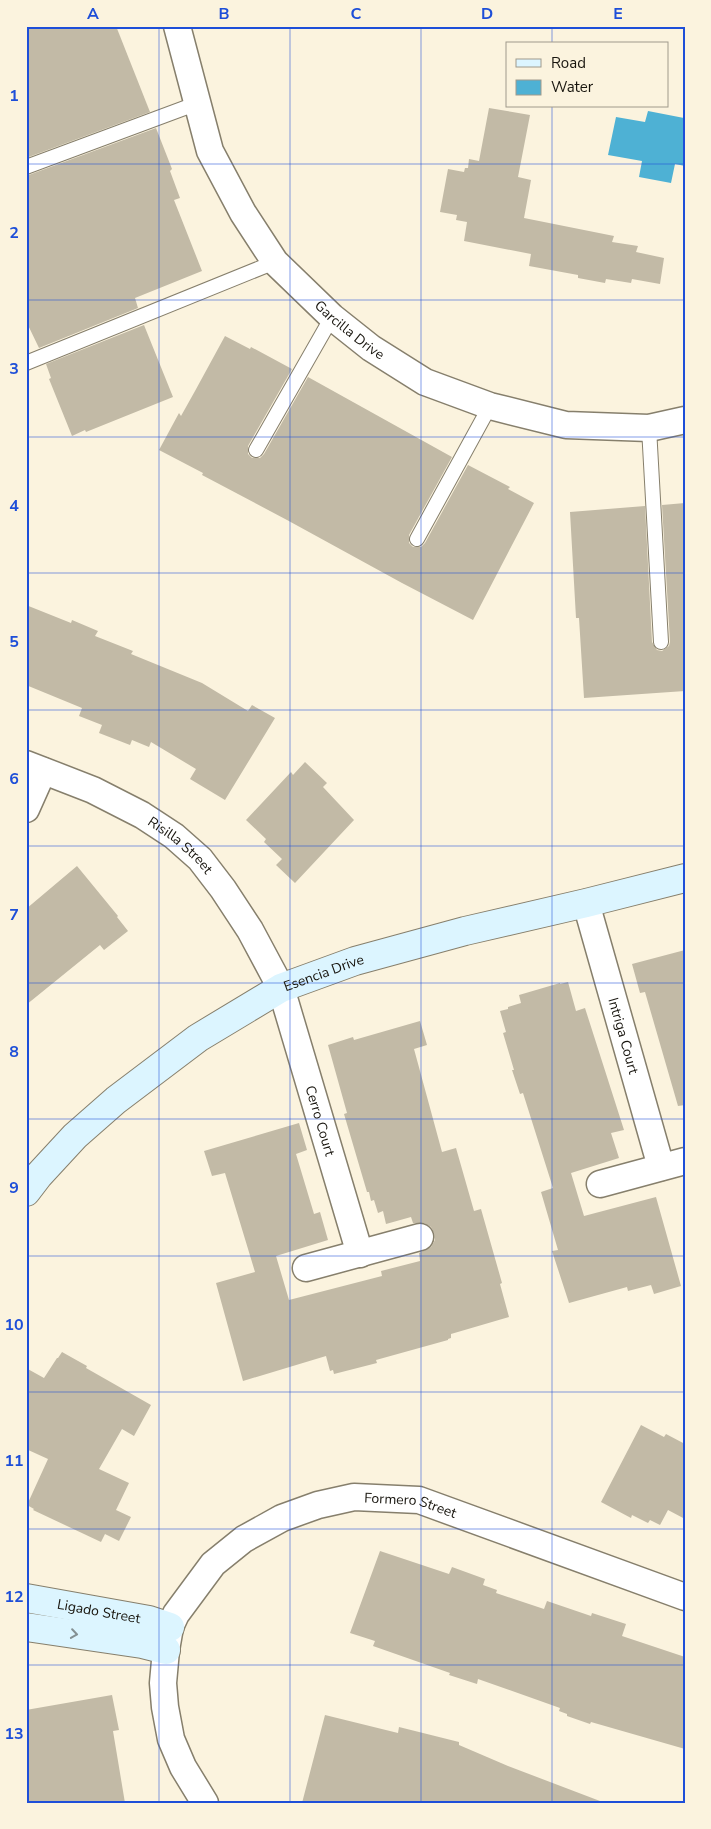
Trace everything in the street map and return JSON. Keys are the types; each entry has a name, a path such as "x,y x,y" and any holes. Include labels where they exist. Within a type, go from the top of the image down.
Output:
{"street":[{"name":"Garcilla Drive","path":"177,26 210,151 243,213 275,262 332,317 371,348 425,382 490,406 566,425 649,428 685,420"},
{"path":"26,809 35,768"},
{"name":"Risilla Street","path":"35,768 93,790 142,815 174,836 200,859 250,930 281,988"},
{"name":"Esencia Drive","path":"26,1192 75,1136 116,1100 198,1038 281,988 355,961 465,931 685,878"},
{"name":"Intriga Court","path":"586,903 673,1164 600,1184"},
{"name":"Cerro Court","path":"281,988 360,1254"},
{"path":"306,1268 420,1237"},
{"name":"Formero Street","path":"168,1638 176,1614 214,1564 244,1539 282,1518 318,1505 354,1497 419,1500 685,1597"},
{"name":"Ligado Street","path":"26,1598 149,1620 168,1638"},
{"name":"Ligado Street","path":"26,1627 142,1644 168,1638"},
{"path":"168,1638 163,1683 171,1739 183,1767 205,1803"}],"lane":[{"path":"26,167 198,102"},
{"path":"26,363 275,262"},
{"path":"256,450 332,317"},
{"path":"417,538 490,406"},
{"path":"649,428 661,642"}],"water":[{"path":"648,111 684,118 685,166 675,164 671,183 639,177 642,161 608,155 616,117 645,122"}],"building":[{"path":"26,26 116,26 150,112 26,158"},
{"path":"489,108 530,115 518,177 531,180 524,218 614,236 612,242 638,246 636,252 664,258 660,284 632,279 631,283 606,279 605,283 578,278 578,275 529,266 531,254 464,241 467,222 456,220 457,215 440,212 448,169 464,172 465,168 468,168 469,159 479,161"},
{"path":"156,128 172,169 170,171 180,198 174,200 202,271 135,298 138,308 39,348 26,321 26,176"},
{"path":"144,325 173,397 72,436 49,379 51,378 46,364"},
{"path":"225,336 250,349 251,347 292,369 248,446 248,454 252,458 260,458 264,454 308,377 452,457 409,535 409,543 413,547 421,547 425,543 468,465 510,487 508,489 534,503 473,620 202,475 203,473 159,450 179,413 181,416"},
{"path":"685,503 685,691 584,698 579,618 576,618 570,512 645,506 652,642 657,650 662,651 669,646 670,642 662,505"},
{"path":"26,605 71,623 72,620 98,631 95,636 133,651 131,654 202,683 248,711 252,705 275,718 225,800 190,779 196,769 151,742 149,747 132,740 130,745 99,733 102,725 79,716 82,708 26,685"},
{"path":"305,762 327,783 323,787 354,820 295,883 276,865 282,859 264,842 266,839 246,820 291,772 293,775"},
{"path":"77,866 128,931 104,950 100,945 26,1005 26,909"},
{"path":"685,950 685,1105 678,1106 645,992 640,993 632,964"},
{"path":"568,982 576,1011 585,1008 624,1130 611,1133 619,1158 571,1173 584,1216 656,1197 681,1286 654,1294 651,1285 628,1291 627,1287 569,1303 552,1251 558,1250 541,1192 553,1188 523,1093 520,1094 512,1070 514,1070 503,1033 506,1032 500,1011 521,1003 519,995"},
{"path":"420,1021 427,1045 414,1049 442,1152 456,1148 474,1211 481,1209 502,1283 500,1284 509,1317 451,1334 451,1338 448,1340 376,1360 377,1363 334,1374 333,1370 330,1371 326,1356 243,1381 216,1283 255,1272 225,1173 212,1176 204,1151 299,1123 307,1150 296,1154 314,1214 320,1212 328,1240 276,1256 289,1300 382,1276 381,1271 420,1261 419,1253 431,1247 435,1240 434,1233 431,1227 424,1223 413,1223 411,1217 386,1224 383,1211 378,1213 374,1200 371,1201 344,1114 347,1113 328,1045 353,1037 354,1040"},
{"path":"62,1352 151,1405 134,1436 122,1429 99,1469 129,1483 116,1510 131,1517 119,1541 105,1534 101,1542 33,1510 27,1505 48,1459 26,1449 26,1368 44,1378"},
{"path":"641,1425 664,1437 666,1434 685,1444 685,1519 668,1510 660,1525 650,1520 648,1523 632,1515 631,1518 601,1502"},
{"path":"380,1551 449,1574 452,1567 485,1579 483,1585 497,1590 496,1593 544,1609 547,1601 591,1616 592,1613 626,1624 622,1636 685,1657 685,1749 591,1722 590,1724 567,1716 567,1714 559,1711 560,1708 478,1679 477,1684 449,1675 450,1673 373,1646 375,1641 350,1633"},
{"path":"112,1695 119,1730 113,1731 125,1803 26,1803 26,1710"},
{"path":"325,1715 398,1733 399,1727 459,1742 459,1745 508,1766 600,1801 599,1803 302,1803"}]}
